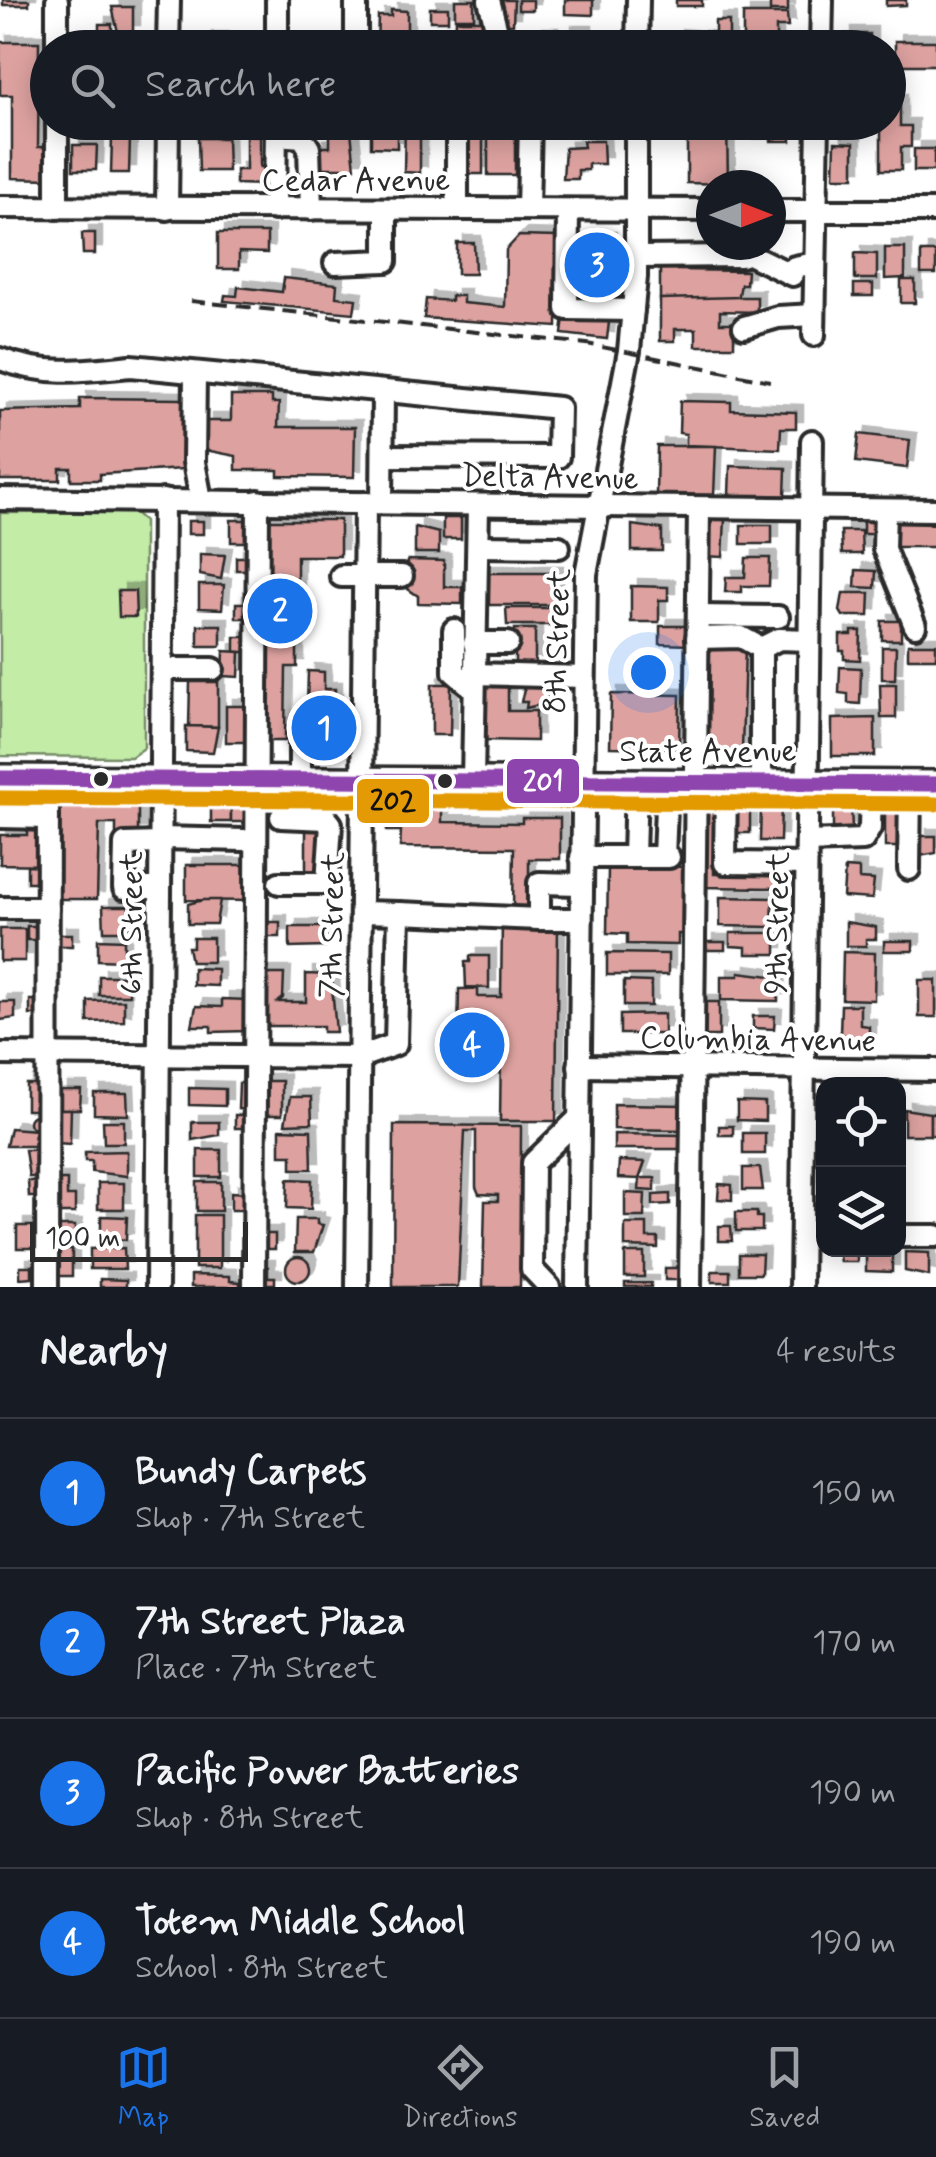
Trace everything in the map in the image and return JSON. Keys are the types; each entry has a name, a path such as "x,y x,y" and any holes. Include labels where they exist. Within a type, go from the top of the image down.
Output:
{"main road":[{"name":"State Avenue","path":"0,778 936,784"}],"street":[{"path":"57,0 57,30"},
{"path":"168,0 168,30"},
{"path":"277,30 278,0"},
{"path":"356,0 356,30"},
{"path":"489,0 497,30"},
{"path":"637,30 638,0"},
{"path":"821,30 822,0"},
{"path":"56,208 57,140"},
{"path":"167,209 168,140"},
{"path":"275,209 276,140"},
{"path":"304,140 309,148 311,209"},
{"path":"456,209 457,140"},
{"path":"528,209 530,140"},
{"name":"8th Street","path":"577,1287 586,574 633,310 636,140"},
{"path":"744,328 778,317 814,325 818,140"},
{"name":"Cedar Avenue","path":"0,207 696,210"},
{"path":"335,262 386,261 386,209"},
{"path":"568,210 568,309 633,310"},
{"path":"786,211 936,211"},
{"path":"636,258 696,257"},
{"path":"765,260 792,275"},
{"path":"815,263 795,267 792,275 796,286 815,288"},
{"path":"0,359 28,369 61,374 130,366 559,408 558,457 382,456"},
{"path":"195,373 194,462 201,500"},
{"name":"7th Street","path":"358,1287 364,576 382,456 383,392"},
{"name":"9th Street","path":"801,1287 812,441"},
{"name":"Delta Avenue","path":"0,500 936,510"},
{"name":"6th Street","path":"157,1287 163,500"},
{"path":"254,1287 258,501"},
{"path":"473,781 478,505"},
{"path":"690,1287 696,754 702,696 697,672 698,508"},
{"path":"885,510 884,549 915,626"},
{"path":"478,546 558,547"},
{"path":"342,576 402,576"},
{"path":"698,616 778,617"},
{"path":"454,630 454,672 474,681 584,677"},
{"path":"697,638 741,637 761,648"},
{"path":"761,648 778,639 809,640"},
{"path":"474,643 508,643"},
{"path":"761,648 761,783"},
{"path":"341,664 364,664"},
{"path":"162,669 213,669"},
{"path":"300,746 300,780"},
{"path":"46,1287 48,779"},
{"path":"634,857 636,782"},
{"path":"581,857 667,857 667,782"},
{"path":"726,783 725,863 806,864"},
{"path":"806,842 863,840 870,828 871,784"},
{"path":"909,868 910,784"},
{"path":"280,883 327,883 331,824 327,820 281,817"},
{"path":"0,818 48,818"},
{"path":"160,888 124,888 125,844 244,840"},
{"path":"539,919 539,883 581,884"},
{"path":"0,908 48,908"},
{"path":"361,912 581,920"},
{"path":"0,1054 360,1057 396,1044 398,913"},
{"name":"Columbia Avenue","path":"579,1066 936,1070"},
{"path":"549,1287 532,1269 533,1163 578,1118"},
{"path":"802,1237 816,1236"},
{"path":"906,1236 936,1236"}],"green space":[{"path":"134,512 144,521 144,748 131,757 0,756 0,513"}],"building":[{"path":"3,0 29,0 29,5 3,5"},
{"path":"455,0 474,0 474,18 455,18"},
{"path":"497,0 514,0 513,24 496,24"},
{"path":"518,0 533,0 533,10 518,10"},
{"path":"565,0 593,0 593,15 565,14"},
{"path":"676,0 702,0 702,6 676,6"},
{"path":"770,0 788,0 788,11 770,11"},
{"path":"886,0 906,0 906,5 886,6"},
{"path":"112,7 133,7 133,30 118,30"},
{"path":"430,8 448,8 448,21 430,21"},
{"path":"391,10 407,11 407,30 378,30 378,16 391,16"},
{"path":"743,14 787,14 788,27 743,30"},
{"path":"456,20 487,20 487,30 456,30"},
{"path":"715,21 729,21 729,30 715,30"},
{"path":"99,24 112,24 112,30 99,30"},
{"path":"906,41 936,41 936,65 906,65"},
{"path":"0,42 30,42 30,140 38,140 38,147 49,147 49,179 12,178 12,95 0,95"},
{"path":"906,126 911,126 911,147 901,147 901,170 881,170 881,140 906,140"},
{"path":"112,140 130,140 129,173 111,173"},
{"path":"198,140 227,140 228,171 199,171"},
{"path":"246,140 260,140 260,167 269,167 265,185 236,184 236,170 246,170"},
{"path":"330,140 352,140 355,168 317,168 317,147 330,147"},
{"path":"371,140 397,140 397,148 371,147"},
{"path":"405,140 420,140 420,173 404,172"},
{"path":"463,140 483,140 483,174 466,174"},
{"path":"488,140 515,140 515,175 488,175"},
{"path":"687,140 727,140 728,170 696,170 696,183 687,183"},
{"path":"583,141 603,141 604,164 588,164 588,170 578,170 578,179 563,179 565,148 584,147"},
{"path":"835,142 854,143 854,177 834,177"},
{"path":"73,145 97,145 96,170 73,170"},
{"path":"914,149 934,149 934,171 914,171"},
{"path":"82,233 95,233 95,254 83,254"},
{"path":"218,233 267,233 267,253 239,252 239,269 218,269"},
{"path":"519,236 558,237 557,327 424,318 426,299 451,301 451,296 463,296 463,303 505,307 506,250"},
{"path":"585,239 609,239 609,290 586,291"},
{"path":"457,243 474,243 475,274 457,274"},
{"path":"885,248 905,248 905,278 885,279"},
{"path":"921,252 936,252 936,274 921,274"},
{"path":"855,253 877,254 877,279 855,279"},
{"path":"660,264 677,264 677,270 747,271 746,284 741,284 738,300 660,299"},
{"path":"284,278 337,284 336,297 356,299 354,313 224,301 225,295 237,296 238,287 282,292"},
{"path":"901,280 915,280 915,303 901,303"},
{"path":"854,284 873,284 873,296 854,296"},
{"path":"757,297 757,312 720,311 720,323 734,323 734,346 696,346 696,329 675,329 675,341 660,341 660,299"},
{"path":"564,316 609,322 607,339 562,334"},
{"path":"231,396 272,396 272,403 279,403 278,427 355,427 354,477 278,476 278,470 236,470 236,456 205,450 205,421 231,421"},
{"path":"80,398 183,399 183,469 100,474 100,480 71,480 71,468 60,468 60,480 0,480 0,411 80,409"},
{"path":"680,401 731,402 731,410 796,412 796,428 781,428 780,449 686,445 686,434 679,433"},
{"path":"859,434 910,440 907,468 856,462"},
{"path":"657,446 716,446 714,496 656,495"},
{"path":"730,466 786,468 785,497 729,496"},
{"path":"443,518 461,518 461,539 443,539"},
{"path":"705,518 725,519 723,557 703,556"},
{"path":"231,520 254,520 253,535 245,535 245,542 231,542"},
{"path":"264,520 340,520 340,556 297,556 297,667 286,667 285,741 263,741"},
{"path":"863,520 878,520 878,534 863,534"},
{"path":"188,521 203,521 203,534 188,534"},
{"path":"888,523 936,524 936,547 888,547"},
{"path":"632,525 662,529 662,551 632,551"},
{"path":"741,525 772,525 772,544 741,544"},
{"path":"415,527 439,533 439,553 415,553"},
{"path":"841,531 861,531 862,554 842,554"},
{"path":"200,554 225,555 221,579 200,575"},
{"path":"236,557 249,557 249,570 236,570"},
{"path":"746,558 770,558 769,586 742,586 742,592 725,592 726,577 745,577"},
{"path":"408,560 444,561 444,587 462,587 462,604 418,603 418,596 408,589"},
{"path":"856,570 876,571 875,588 855,587"},
{"path":"485,573 556,573 556,605 485,605"},
{"path":"199,585 224,585 222,609 199,608"},
{"path":"631,586 668,587 668,600 659,600 659,622 631,622"},
{"path":"118,591 135,591 136,617 119,617"},
{"path":"843,593 870,593 869,616 843,616"},
{"path":"236,603 250,603 250,618 236,618"},
{"path":"506,608 550,608 550,625 507,625"},
{"path":"882,621 901,621 901,640 882,640"},
{"path":"198,625 221,625 221,646 198,646"},
{"path":"660,626 689,626 689,645 660,644"},
{"path":"515,629 535,629 535,664 515,663"},
{"path":"852,631 861,631 860,660 844,659 844,651 840,651 840,635 852,635"},
{"path":"235,637 248,637 248,652 235,652"},
{"path":"908,644 936,644 936,658 908,658"},
{"path":"705,645 745,646 742,751 702,750"},
{"path":"882,647 896,647 895,679 882,679"},
{"path":"224,651 240,652 239,677 223,676"},
{"path":"840,667 861,668 860,704 848,703 848,694 839,693"},
{"path":"308,671 324,672 324,689 335,689 335,706 307,706"},
{"path":"526,681 548,681 547,703 526,708 527,702 521,702"},
{"path":"190,682 218,682 218,727 189,726"},
{"path":"432,684 451,684 450,735 432,735"},
{"path":"880,684 896,684 896,718 881,718"},
{"path":"483,685 508,685 508,711 536,711 536,741 482,740"},
{"path":"611,694 680,695 679,748 610,747"},
{"path":"226,706 248,706 248,742 226,742"},
{"path":"308,714 340,715 339,741 307,740"},
{"path":"875,718 875,756 832,756 832,719"},
{"path":"186,726 218,727 213,752 186,751"},
{"path":"57,797 138,797 138,834 116,834 116,824 99,824 97,899 57,899"},
{"path":"211,797 231,797 231,822 211,822"},
{"path":"231,797 251,797 251,822 231,822"},
{"path":"701,804 714,805 714,874 780,874 780,888 701,887"},
{"path":"885,804 904,804 904,847 885,847"},
{"path":"387,805 442,806 442,822 522,823 522,818 560,818 560,859 529,859 529,908 513,908 514,848 400,847 401,831 387,831"},
{"path":"761,805 781,805 780,841 760,841"},
{"path":"833,805 851,805 852,830 833,830"},
{"path":"733,809 750,809 750,833 733,833"},
{"path":"306,826 326,826 327,873 306,873"},
{"path":"27,831 45,832 44,865 0,864 0,835 27,835"},
{"path":"920,836 936,836 936,853 920,856"},
{"path":"638,862 689,868 688,934 678,934 678,945 627,944 627,934 607,933 608,868 638,868"},
{"path":"27,865 43,866 43,882 27,882"},
{"path":"186,865 250,865 250,901 186,900"},
{"path":"845,868 859,869 859,879 874,880 872,899 843,897"},
{"path":"720,897 773,898 772,927 720,926"},
{"path":"220,900 216,924 188,924 188,904"},
{"path":"103,906 129,906 129,931 104,931"},
{"path":"268,922 280,922 280,937 268,937"},
{"path":"502,922 558,923 556,1121 500,1121 501,1044 487,1044 487,1038 458,1038 459,989 478,989 478,997 501,997"},
{"path":"846,922 876,927 876,939 866,939 866,946 846,946"},
{"path":"27,926 42,926 42,940 27,940"},
{"path":"290,927 326,927 326,947 290,948"},
{"path":"0,929 25,929 25,961 0,961"},
{"path":"730,933 776,933 776,954 746,954 746,947 730,946"},
{"path":"59,934 72,934 72,946 59,946"},
{"path":"193,938 213,938 213,962 191,962 188,947 193,947"},
{"path":"98,939 124,940 124,961 98,960"},
{"path":"884,941 913,941 913,951 884,951"},
{"path":"706,942 725,942 725,950 706,950"},
{"path":"843,952 875,953 874,1000 842,999"},
{"path":"607,953 668,954 668,975 607,975"},
{"path":"470,956 489,956 489,988 466,987 465,962 470,962"},
{"path":"193,968 217,969 217,986 193,985"},
{"path":"739,972 779,977 778,1001 721,1000 721,976 739,976"},
{"path":"261,974 284,974 283,998 278,1002 306,1002 306,974 331,975 336,1032 323,1032 323,1026 260,1026"},
{"path":"99,976 129,976 129,995 99,995"},
{"path":"919,980 936,980 936,1017 919,1017"},
{"path":"624,981 651,982 651,1006 624,1006"},
{"path":"222,999 248,1000 247,1031 211,1032 211,1026 192,1026 196,1006 222,1007"},
{"path":"30,1000 42,1000 42,1015 30,1015"},
{"path":"124,1000 124,1021 88,1022 88,1001"},
{"path":"0,1002 15,1002 15,1018 0,1020"},
{"path":"701,1002 719,1002 719,1036 701,1036"},
{"path":"841,1005 860,1005 860,1025 869,1026 869,1040 840,1034"},
{"path":"664,1014 664,1034 620,1034 620,1015"},
{"path":"753,1016 775,1016 774,1029 753,1028"},
{"path":"256,1081 282,1081 282,1115 256,1115"},
{"path":"239,1083 251,1083 250,1110 238,1109"},
{"path":"26,1084 42,1084 43,1110 26,1110"},
{"path":"189,1088 225,1089 225,1106 189,1105"},
{"path":"61,1090 81,1090 80,1109 61,1109"},
{"path":"94,1093 127,1093 128,1115 94,1114"},
{"path":"290,1097 311,1097 312,1123 285,1124"},
{"path":"737,1102 765,1103 765,1121 737,1120"},
{"path":"614,1104 685,1105 684,1130 614,1129"},
{"path":"59,1109 71,1109 70,1144 57,1143"},
{"path":"906,1109 930,1113 930,1135 906,1135"},
{"path":"930,1113 936,1113 936,1135 930,1135"},
{"path":"36,1115 43,1122 36,1129 29,1122"},
{"path":"235,1115 250,1115 250,1128 235,1128"},
{"path":"103,1121 124,1121 124,1143 104,1143"},
{"path":"192,1122 219,1122 219,1135 192,1140"},
{"path":"394,1125 521,1126 520,1287 483,1287 485,1201 498,1201 498,1195 479,1194 476,1131 465,1131 458,1287 393,1287"},
{"path":"719,1126 733,1126 733,1135 719,1135"},
{"path":"10,1128 36,1130 36,1146 6,1146"},
{"path":"280,1129 311,1130 312,1169 292,1169 292,1155 280,1155"},
{"path":"743,1133 765,1133 765,1154 743,1154"},
{"path":"614,1134 683,1135 682,1149 614,1149"},
{"path":"25,1150 42,1150 41,1177 29,1177"},
{"path":"198,1150 221,1150 221,1177 198,1177"},
{"path":"127,1151 127,1176 92,1172 92,1161 85,1161 85,1152"},
{"path":"619,1161 645,1162 639,1179 618,1178"},
{"path":"743,1168 760,1168 763,1190 743,1190"},
{"path":"640,1178 655,1178 655,1191 639,1190"},
{"path":"288,1179 312,1180 311,1209 287,1208"},
{"path":"56,1180 67,1180 67,1196 75,1196 75,1213 56,1213"},
{"path":"28,1181 42,1181 42,1197 29,1197"},
{"path":"197,1182 221,1182 221,1211 197,1211"},
{"path":"98,1183 124,1183 124,1209 98,1209"},
{"path":"719,1184 732,1185 732,1200 718,1199"},
{"path":"231,1192 248,1193 248,1210 231,1210"},
{"path":"625,1193 645,1194 644,1217 625,1217"},
{"path":"670,1194 670,1204 653,1205 653,1195"},
{"path":"736,1212 757,1212 757,1217 762,1217 762,1231 736,1231"},
{"path":"195,1215 220,1215 220,1268 195,1268"},
{"path":"101,1216 127,1217 126,1240 101,1239"},
{"path":"296,1219 317,1219 317,1224 323,1225 314,1252 295,1252"},
{"path":"625,1224 647,1224 647,1238 658,1238 658,1248 625,1247"},
{"path":"17,1226 35,1226 35,1248 17,1248"},
{"path":"58,1226 75,1226 75,1242 58,1242"},
{"path":"719,1226 731,1226 732,1241 719,1241"},
{"path":"261,1234 275,1234 275,1249 261,1249"},
{"path":"124,1248 125,1269 90,1269 90,1249"},
{"path":"58,1249 72,1249 72,1276 58,1276"},
{"path":"906,1252 929,1253 929,1276 905,1271"},
{"path":"625,1253 644,1253 644,1277 625,1277"},
{"path":"739,1254 762,1254 761,1274 739,1274"},
{"path":"298,1257 307,1260 307,1278 298,1281 289,1278 286,1269 289,1260"},
{"path":"839,1257 857,1257 857,1262 840,1262"},
{"path":"866,1257 892,1257 892,1272 866,1271"},
{"path":"20,1266 32,1266 32,1277 20,1278"},
{"path":"257,1267 268,1267 268,1277 275,1277 275,1284 257,1284"},
{"path":"665,1268 679,1268 678,1280 665,1280"},
{"path":"712,1271 730,1271 730,1282 712,1282"},
{"path":"191,1275 230,1276 230,1281 240,1282 240,1287 191,1287"},
{"path":"100,1279 126,1280 126,1287 100,1287"},
{"path":"625,1283 651,1283 651,1287 625,1287"}],"railway":[{"path":"191,301 587,344 770,381"}],"transit line":[{"name":"201","path":"0,778 936,784"},
{"name":"202","path":"0,798 936,804"}],"place":[{"name":"Pacific Power Batteries","path":"597,265"},
{"name":"7th Street Plaza","path":"280,611"},
{"name":"Bundy Carpets","path":"324,728"},
{"name":"Totem Middle School","path":"472,1045"}]}
